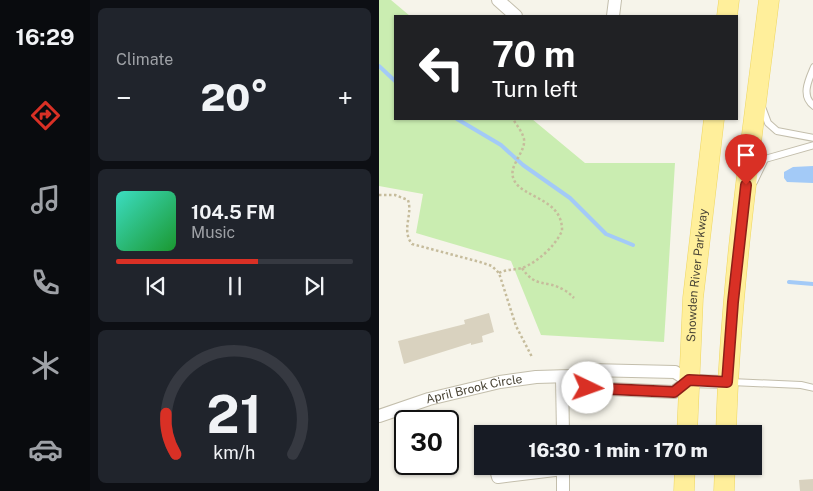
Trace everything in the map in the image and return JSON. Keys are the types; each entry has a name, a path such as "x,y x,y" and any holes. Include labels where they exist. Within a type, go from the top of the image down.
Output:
{"main road":[{"path":"727,15 729,0"},
{"path":"726,425 727,382 733,302 769,0"},
{"name":"Snowden River Parkway","path":"687,425 693,298 714,120"},
{"path":"685,475 685,491"},
{"path":"725,475 725,491"}],"street":[{"path":"497,0 516,15"},
{"path":"613,15 615,0"},
{"name":"April Brook Circle","path":"379,416 429,399 500,382 536,377 567,376 589,370 675,372 689,380 727,382"},
{"path":"564,425 567,376"},
{"name":"April Brook Circle","path":"567,376 588,388 674,392 689,380"},
{"path":"497,475 497,477 512,475"},
{"path":"563,475 563,491"}],"lane":[{"path":"813,67 806,89 807,97 813,106"},
{"path":"757,95 771,127 777,131 813,138"},
{"path":"744,203 765,159 813,145"},
{"path":"727,382 801,385 813,388"}],"path":[{"path":"499,273 506,269 522,268 542,255 554,243 562,231 560,219 546,202 524,190 514,180 512,173 524,142 522,133 514,120"},
{"path":"379,195 395,195 408,200 410,207 406,232 412,244 480,262 492,266 499,273 516,326 532,358"},
{"path":"522,268 527,276 535,282 565,290 574,298"}],"green space":[{"path":"379,0 391,0 409,15 394,15 394,120 533,120 585,163 675,163 664,342 541,335 511,261 416,233 423,194 379,186"}],"water":[{"path":"814,166 813,183 787,182 784,178 784,172 793,167"}],"building":[{"path":"489,313 494,332 482,336 483,342 471,345 471,343 404,364 398,341 465,324 464,320"},
{"path":"814,479 814,491 800,491 799,480"}],"waterway":[{"path":"379,66 394,80"},
{"path":"459,120 501,145 523,165 570,198 606,234 633,245"},
{"path":"789,282 814,284"}],"route":[{"path":"588,388 674,392 689,380 727,382 733,302 746,185"}]}
